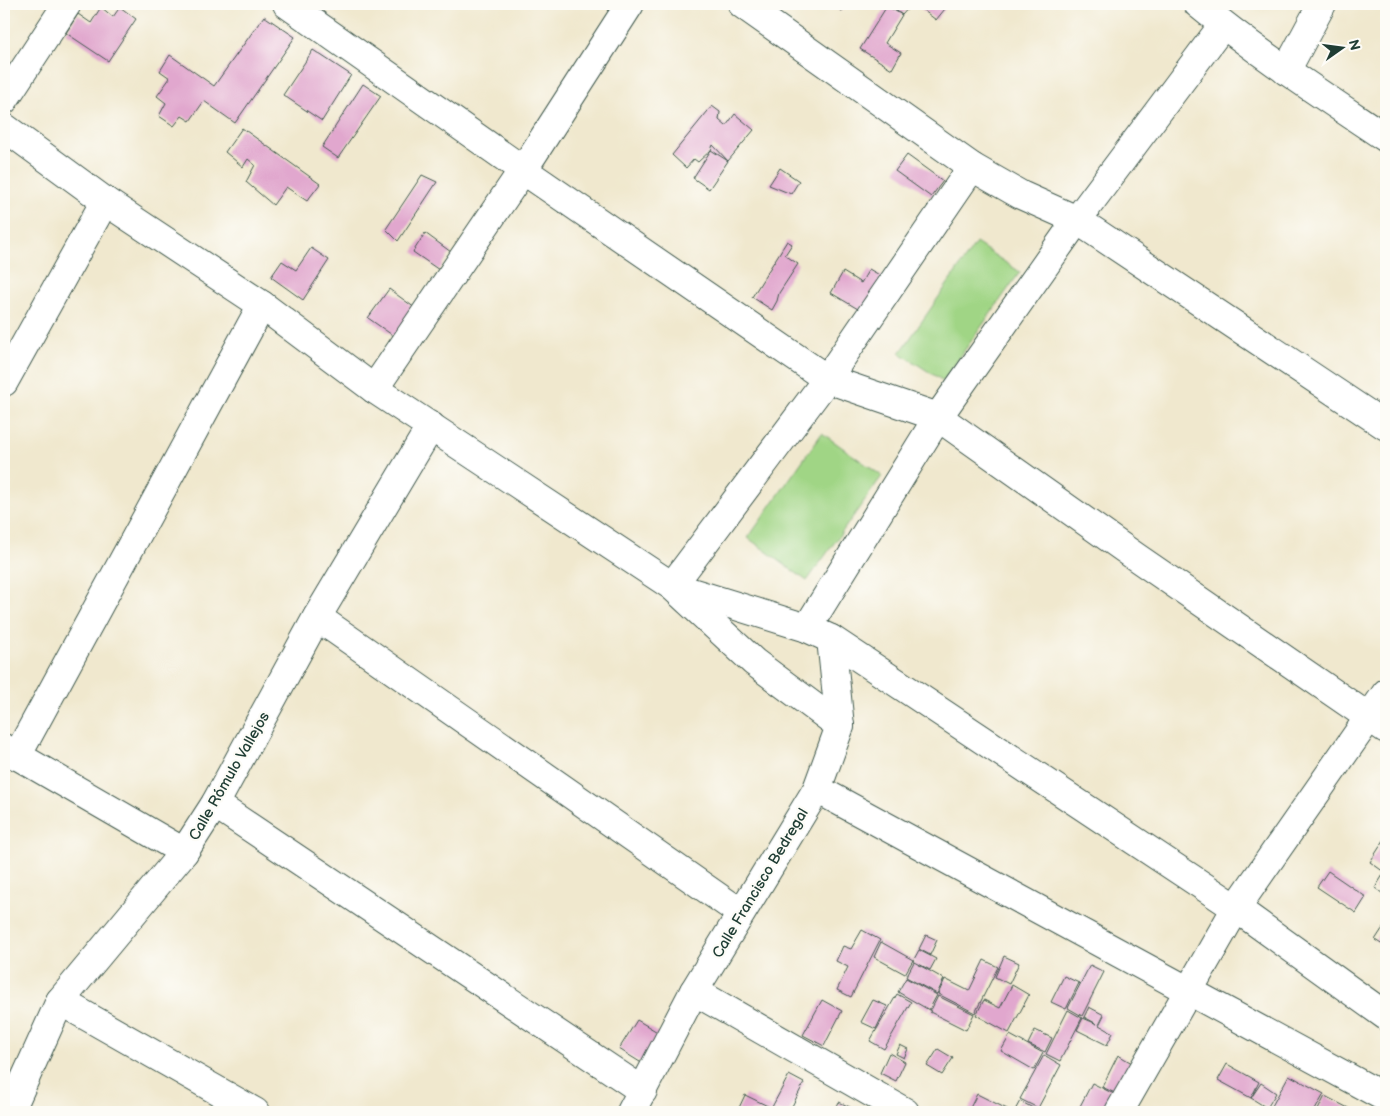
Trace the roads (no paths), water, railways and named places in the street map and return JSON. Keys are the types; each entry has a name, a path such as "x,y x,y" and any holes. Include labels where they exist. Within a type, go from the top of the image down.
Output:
{"street":[{"path":"4,100 67,4"},
{"path":"287,4 523,170 827,379 938,417 1136,557 1378,723"},
{"path":"374,389 523,170 630,4"},
{"path":"742,4 972,167 1021,195 1077,220 1386,426"},
{"path":"1198,4 1223,25 1286,71 1386,138"},
{"path":"1286,71 1322,4"},
{"path":"807,628 938,417 1077,220 1223,25"},
{"path":"4,127 105,200 262,305 374,389 672,586 754,662 840,726"},
{"path":"672,586 827,379 972,167"},
{"path":"4,382 105,200"},
{"path":"184,852 10,752 262,305"},
{"name":"Calle Rómulo Vallejos","path":"10,1112 60,1001 184,852 215,804 317,617 431,426"},
{"path":"672,586 807,628 831,639 1236,908 1386,1016"},
{"path":"317,617 741,913"},
{"name":"Calle Francisco Bedregal","path":"637,1102 694,991 817,790 840,726 831,639"},
{"path":"1119,1112 1236,908 1378,723 1386,693"},
{"path":"817,790 1386,1098"},
{"path":"215,804 637,1102"},
{"path":"694,991 905,1112"},
{"path":"60,1001 254,1112"}]}
